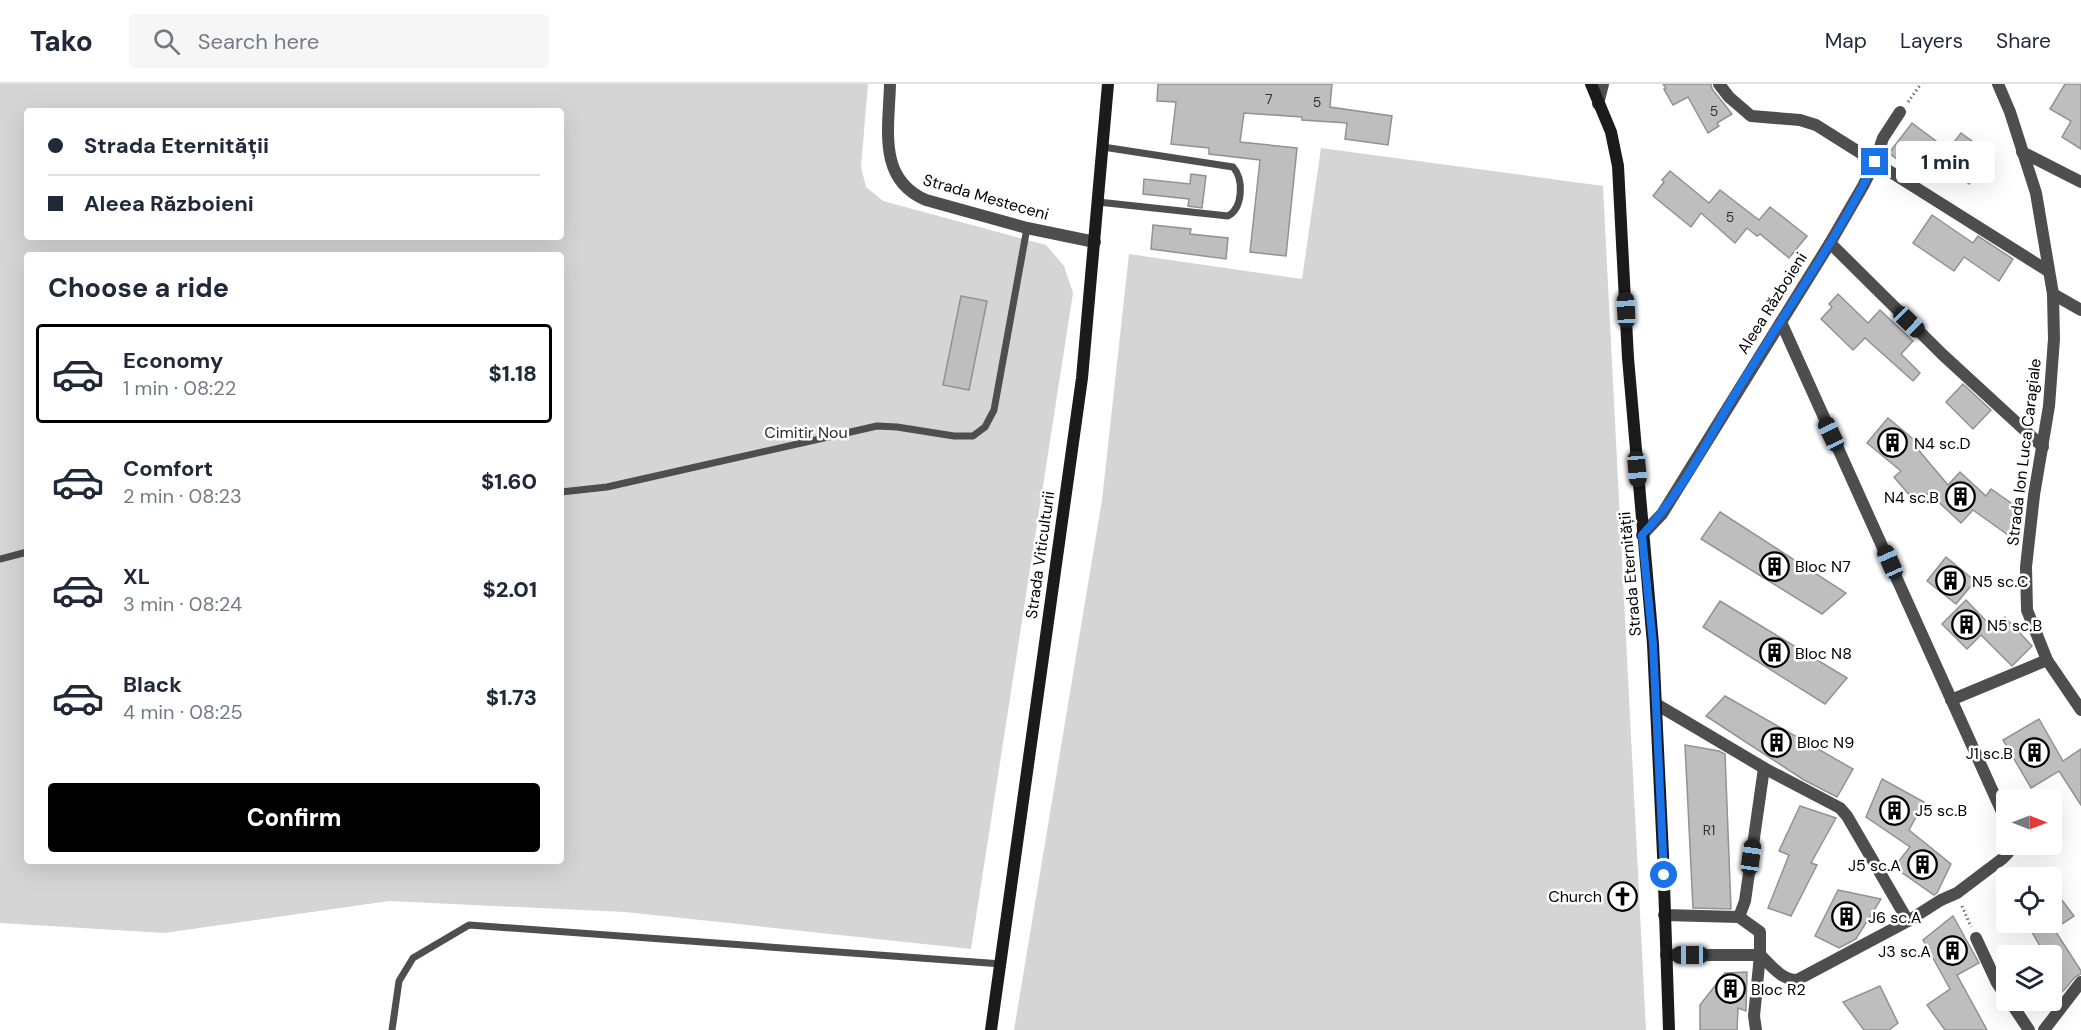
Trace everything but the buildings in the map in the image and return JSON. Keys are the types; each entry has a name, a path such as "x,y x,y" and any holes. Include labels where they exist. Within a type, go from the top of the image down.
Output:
{"street":[{"name":"Strada Mesteceni","path":"890,84 889,158 896,175 913,194 926,200 1027,228 1095,242"},
{"name":"Strada Viticulturii","path":"991,1030 1082,378 1108,84"},
{"name":"Strada Eternității","path":"1591,84 1611,132 1618,166 1628,358 1653,644 1669,1030"},
{"path":"1598,104 1603,84"},
{"path":"1719,84 1729,97 1751,116 1800,120 1816,125 2048,270"},
{"name":"Strada Ion Luca Caragiale","path":"1998,84 2010,112 2036,193 2053,294 2054,339 2049,406 2034,495 2026,567 2027,610 2047,660 2081,710"},
{"name":"Aleea Războieni","path":"1642,535 1662,514 1830,243 1863,186 1875,162 1883,138 1900,112"},
{"path":"2022,152 2081,182"},
{"path":"1830,243 1943,355 2043,447"},
{"path":"2053,294 2081,310"},
{"path":"1781,322 1996,799"},
{"path":"1951,700 2047,660"},
{"path":"1656,704 1764,768 1840,808 1847,816 1908,921"},
{"path":"1739,917 1745,901 1764,768"},
{"path":"1666,955 1760,955 1782,976 1790,980 1797,980 1957,893 2006,855"},
{"path":"1664,915 1739,917 1760,933 1754,1016 1756,1030"},
{"path":"1976,938 1996,981"},
{"path":"2044,1030 2081,983"},
{"path":"2016,1011 2029,1030"}],"lane":[{"path":"1098,202 1228,216 1232,215 1237,206 1240,190 1239,173 1233,168 1103,147"},
{"path":"564,492 607,488 877,426 954,436 973,436 985,427 994,410 1027,228"},
{"path":"0,559 24,553"},
{"path":"392,1030 399,981 413,958 469,925 1002,963"}],"path":[{"path":"1900,112 1921,84"},
{"path":"1957,893 1976,938"}],"green space":[{"name":"Cimitir Nou","path":"0,84 868,84 861,167 866,187 883,201 1046,245 1064,266 1073,293 971,949 625,912 389,901 164,933 0,923"},
{"path":"1321,148 1603,186 1646,1030 1014,1030 1102,500 1129,254 1302,279"}],"place":[{"name":"N4 sc.D","path":"1893,443"},
{"name":"N4 sc.B","path":"1960,497"},
{"name":"Bloc N7","path":"1774,566"},
{"name":"N5 sc.C","path":"1951,581"},
{"name":"N5 sc.B","path":"1966,625"},
{"name":"Bloc N8","path":"1774,653"},
{"name":"Bloc N9","path":"1776,742"},
{"name":"J1 sc.B","path":"2034,753"},
{"name":"J5 sc.B","path":"1894,810"},
{"name":"J5 sc.A","path":"1922,865"},
{"name":"Church","path":"1623,896"},
{"name":"J6 sc.A","path":"1847,917"},
{"name":"J3 sc.A","path":"1952,951"},
{"name":"Bloc R2","path":"1730,989"}],"route":[{"path":"1664,875 1653,644 1642,535 1662,514 1830,243 1875,162"}]}
